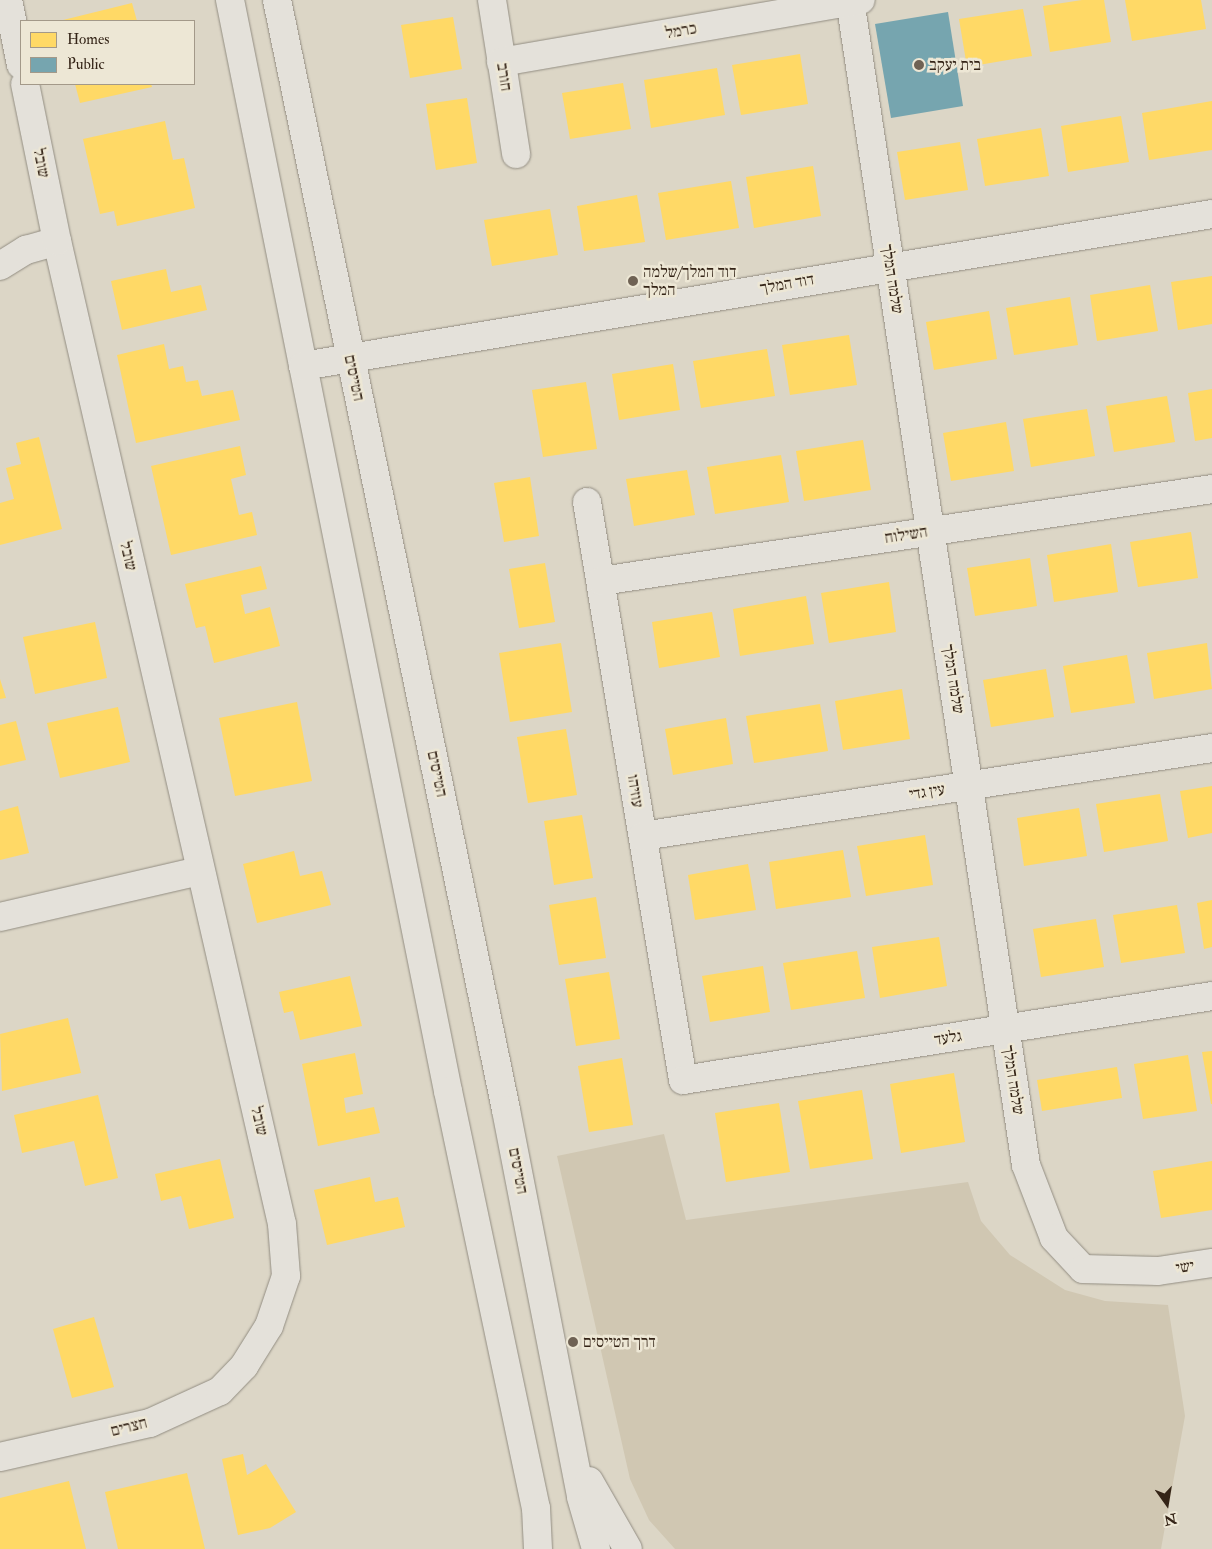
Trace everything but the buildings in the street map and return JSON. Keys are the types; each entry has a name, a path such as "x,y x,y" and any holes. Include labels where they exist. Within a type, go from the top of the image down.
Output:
{"street":[{"path":"8,0 20,60"},
{"path":"230,0 302,366 536,1508 538,1549"},
{"name":"הטייסים","path":"277,0 506,1110 581,1496 596,1549"},
{"name":"חורב","path":"492,0 516,154"},
{"name":"כרמל","path":"501,62 854,1"},
{"name":"שלמה המלך","path":"854,1 890,266 1026,1165 1054,1238 1083,1269 1158,1272"},
{"name":"שובל","path":"25,85 56,241 282,1224 286,1276 269,1326 244,1366"},
{"name":"דוד המלך","path":"302,366 890,266 1212,214"},
{"path":"0,266 26,250 56,241"},
{"name":"השילוח","path":"600,582 1212,489"},
{"name":"עוזיהו","path":"588,502 684,1080"},
{"name":"עין גדי","path":"643,836 1212,748"},
{"path":"0,917 200,871"},
{"name":"גלעד","path":"684,1080 1212,996"},
{"name":"ישי","path":"1158,1272 1212,1263"},
{"name":"חצרים","path":"0,1457 158,1420 220,1392 244,1366"},
{"path":"570,1438 597,1499 628,1549"}],"shaded area":[{"path":"664,1134 686,1220 968,1182 981,1221 1010,1255 1065,1290 1105,1301 1168,1305 1185,1416 1161,1549 675,1549 649,1520 630,1479 557,1156"}],"place":[{"name":"בית יעקב","path":"919,65"},
{"name":"דוד המלך/שלמה המלך","path":"633,281"},
{"name":"דרך הטייסים","path":"573,1342"}]}
